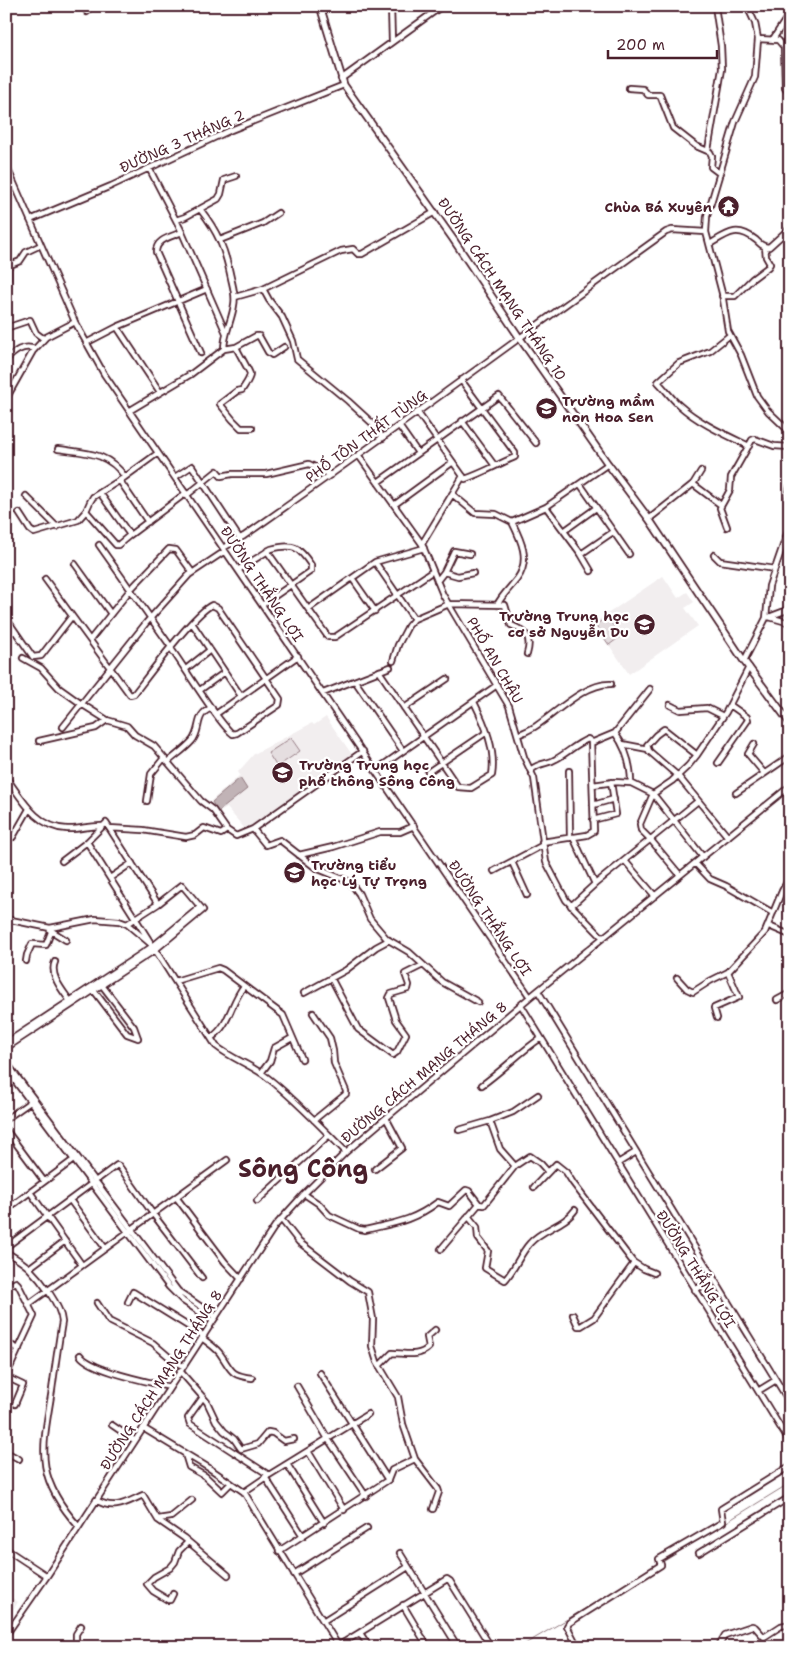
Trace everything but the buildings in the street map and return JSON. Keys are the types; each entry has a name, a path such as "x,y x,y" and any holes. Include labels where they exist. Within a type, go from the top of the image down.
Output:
{"main road":[{"name":"ĐƯỜNG CÁCH MẠNG THÁNG 10","path":"320,6 342,82 435,212 608,464 649,519 744,661 790,723"}],"street":[{"path":"83,6 86,12"},
{"path":"390,6 392,42"},
{"name":"ĐƯỜNG 3 THÁNG 2","path":"30,220 342,82 392,42 442,6"},
{"path":"708,150 722,69 721,46 715,6"},
{"path":"747,6 755,23 758,39 755,77 734,122 706,216 706,232 730,335 741,355 757,396 768,411 790,432"},
{"path":"773,39 790,13"},
{"path":"758,39 778,40 784,46 785,88 790,95"},
{"path":"629,88 643,89 647,94 660,94 673,128 698,147 708,150 712,156 711,167 719,172"},
{"name":"ĐƯỜNG THẮNG LỢI","path":"6,166 9,177 75,322 99,366 530,997"},
{"path":"149,168 182,232 226,332"},
{"path":"176,220 220,197 224,180 236,176"},
{"path":"200,209 213,226 226,253 235,297 226,332 224,349"},
{"path":"235,297 263,288 341,251 352,249 358,254 362,254 409,229 435,212"},
{"path":"220,240 263,223 278,213"},
{"path":"710,244 735,231 746,233 766,247 773,246 790,228"},
{"name":"PHỐ TÔN THẤT TÙNG","path":"63,727 150,618 192,572 359,456 519,337 666,232 672,230 706,232"},
{"path":"182,232 159,242 156,246 156,252 201,353"},
{"path":"6,282 8,279 8,266 20,261 26,252 41,245"},
{"path":"722,296 735,296 752,279 768,267 770,264 766,257 766,247"},
{"path":"263,288 269,300 282,317 293,341 296,359 348,401 372,423 383,438"},
{"path":"86,343 117,327 207,289"},
{"path":"8,327 30,320 36,333 44,339"},
{"path":"6,399 21,370 35,349 44,339 75,322"},
{"path":"117,327 160,392"},
{"path":"730,335 710,351 680,363 658,382 690,414 705,424 749,446"},
{"path":"129,411 191,374 224,349 236,347 258,336 272,355 284,347"},
{"path":"6,360 18,350 30,347 35,349"},
{"path":"236,347 242,361 250,370 250,374 242,390 237,391 220,404 240,428 252,428"},
{"path":"418,413 465,479 485,473 515,457 516,454 461,380"},
{"path":"378,482 497,396 500,396 536,443"},
{"path":"462,422 495,466"},
{"path":"399,426 418,453"},
{"path":"726,527 720,512 721,505 730,490 731,477 752,440 755,439 774,446 790,447"},
{"path":"58,449 97,455 115,464 125,477"},
{"path":"19,513 32,532 78,520 86,511 91,499 120,481 158,453"},
{"name":"PHỐ AN CHÂU","path":"359,456 423,546 443,596 450,604 512,712 524,757 535,783 544,856 548,868 563,896 603,938"},
{"path":"394,505 453,462"},
{"path":"86,511 117,545 217,471 221,476 232,474 266,474 309,464 331,475"},
{"path":"512,522 546,507 608,464"},
{"path":"174,477 192,466 240,539"},
{"path":"649,519 693,484 701,471"},
{"path":"308,609 375,562 423,546 463,476"},
{"path":"120,481 148,522"},
{"path":"580,484 629,554"},
{"path":"693,484 721,505"},
{"path":"744,661 767,617 768,590 788,531 788,497 790,487"},
{"path":"100,493 130,535"},
{"path":"452,494 475,513 496,514 512,522 524,552 524,562 521,571 497,605"},
{"path":"26,496 57,527"},
{"path":"546,507 581,554 591,571"},
{"path":"564,531 596,508"},
{"path":"581,554 613,532"},
{"path":"45,579 130,695 134,694 170,647 212,605 215,606 267,678 280,699 279,705 237,733 233,734 230,732 216,714 186,669 170,647 130,590 99,545"},
{"path":"238,570 267,551 276,548 298,548 307,558 312,570 262,605"},
{"path":"90,640 130,590 169,549 176,550 192,572"},
{"path":"267,551 330,638 335,637 375,611 433,571"},
{"path":"437,581 444,572 454,551 470,554"},
{"path":"714,555 720,561 775,569"},
{"path":"375,562 414,619"},
{"path":"75,564 111,614"},
{"path":"444,572 458,576 474,573"},
{"path":"352,578 375,611"},
{"path":"393,661 398,645 414,619 450,604 505,605 511,625 521,629 527,635 529,645 527,654"},
{"path":"767,617 790,609"},
{"path":"6,618 33,657 41,656 72,616"},
{"path":"767,617 790,623"},
{"path":"192,623 241,696"},
{"path":"6,636 14,630"},
{"path":"186,669 210,650"},
{"path":"216,714 298,656"},
{"path":"23,658 41,668 59,688 82,704 108,720 128,726 135,735 154,746 201,801 213,810 227,830 236,836 253,828 363,751"},
{"path":"323,693 390,667"},
{"path":"680,875 640,827 653,794 678,776 697,755 730,706 749,667"},
{"path":"379,671 458,787 471,788 492,775 493,768 487,732 474,702"},
{"path":"200,690 225,672"},
{"path":"404,708 447,679"},
{"path":"354,680 403,751"},
{"path":"518,735 535,727 583,692 598,685 611,684"},
{"path":"376,770 498,686"},
{"path":"591,743 615,733 650,689"},
{"path":"670,705 680,710 707,708 723,716"},
{"path":"718,763 748,720 747,717 730,706"},
{"path":"147,801 150,774 194,739 202,715 206,710 212,708"},
{"path":"39,741 96,728 108,720"},
{"path":"648,749 648,744 664,729 697,755"},
{"path":"428,772 487,732"},
{"path":"615,733 622,744 630,766 631,783"},
{"path":"530,770 540,763 556,760 581,742 588,740 591,743"},
{"path":"494,871 543,844 593,832 591,743"},
{"path":"622,744 648,749 678,776 728,837"},
{"path":"754,744 748,754 764,774"},
{"path":"736,794 790,756"},
{"path":"569,770 572,838 595,884"},
{"path":"6,777 29,809 40,820 63,829 93,825 102,826"},
{"path":"593,785 610,782 631,783 653,794 703,857"},
{"path":"593,820 615,815 610,782"},
{"name":"ĐƯỜNG CÁCH MẠNG THÁNG 8","path":"6,1635 47,1576 280,1219 346,1152 386,1118 530,997 790,786"},
{"path":"593,805 614,799"},
{"path":"571,906 595,884 698,801"},
{"path":"13,837 29,809"},
{"path":"62,861 87,842 106,823 158,904"},
{"path":"298,855 333,848 380,832 400,832 414,826"},
{"path":"109,828 143,830 186,836 195,835 204,828 221,834 227,830"},
{"path":"253,828 266,845 280,840 320,870 350,882 359,894 370,919 389,940 409,952 442,982 478,1002"},
{"path":"87,842 211,1038 223,1052 267,1077 346,1152"},
{"path":"624,861 655,896"},
{"path":"512,862 527,895"},
{"path":"695,863 710,879 774,913"},
{"path":"110,878 132,864"},
{"path":"678,978 687,989 693,992 728,972 765,932 790,877"},
{"path":"6,1048 154,948 201,908 182,885 128,924"},
{"path":"6,919 51,930 66,940"},
{"path":"51,930 95,919 119,921 128,924 154,948"},
{"path":"768,926 790,935"},
{"path":"26,961 32,944 46,945 51,930"},
{"path":"304,993 352,966 376,947 389,940"},
{"path":"55,962 53,967 56,979 70,1001"},
{"path":"331,978 358,1028 393,1055 397,1052 406,1034 396,1020 389,998 390,994 408,989 409,986 405,974 424,965"},
{"path":"175,981 218,968 223,970 278,1010 286,1021 302,1058"},
{"path":"717,1018 714,1008 739,997 728,972"},
{"path":"93,989 126,1034 138,1038 134,1028 101,983"},
{"path":"211,1038 222,1029 236,998 244,986"},
{"path":"6,1043 70,1001 93,989"},
{"name":"ĐƯỜNG THẮNG LỢI","path":"538,991 790,1403"},
{"path":"777,1000 790,993"},
{"name":"ĐƯỜNG THẮNG LỢI","path":"521,1005 790,1443"},
{"path":"313,1013 330,1038 334,1063 346,1091 346,1094 314,1120"},
{"path":"261,1073 270,1061 274,1048 292,1038"},
{"path":"482,1085 540,1038"},
{"path":"6,1062 32,1101 146,1253 181,1293 214,1319"},
{"path":"6,1069 15,1077"},
{"path":"459,1130 514,1112 538,1095"},
{"path":"6,1119 32,1101"},
{"path":"374,1169 402,1148 386,1118"},
{"path":"490,1121 500,1149 516,1166"},
{"path":"6,1130 44,1181"},
{"path":"257,1201 330,1135"},
{"path":"618,1163 636,1152"},
{"path":"304,1194 319,1204 328,1214 362,1230 410,1220 438,1202 447,1206 466,1190 482,1206 487,1203 516,1166 531,1156 548,1172"},
{"path":"6,1210 75,1158"},
{"path":"29,1304 227,1160"},
{"path":"534,1187 555,1164 566,1172 576,1188 634,1263 654,1272"},
{"path":"6,1247 115,1166 119,1166 202,1278"},
{"path":"30,1192 82,1265"},
{"path":"176,1197 225,1262 241,1279"},
{"path":"70,1200 106,1248"},
{"path":"441,1249 479,1204"},
{"path":"468,1216 477,1227 478,1238 488,1251 485,1268 505,1280 529,1243 541,1233 570,1216 575,1210"},
{"path":"280,1219 299,1242 350,1282 368,1292 373,1319 372,1346 379,1366 398,1397 403,1424 415,1459 438,1489 439,1492 433,1508"},
{"path":"29,1268 65,1241"},
{"path":"6,1252 29,1268 59,1308 62,1322 44,1429 44,1459 47,1475 60,1504 79,1526"},
{"path":"573,1315 578,1326 594,1318 634,1263"},
{"path":"696,1290 713,1279"},
{"path":"6,1287 16,1282 33,1312 33,1320 6,1376 23,1385 15,1404"},
{"path":"128,1302 133,1292 203,1337 220,1353 230,1370 239,1376 252,1378"},
{"path":"97,1304 109,1321 153,1343 182,1368 224,1431 234,1439 241,1449 258,1444 268,1432 273,1433 284,1441 294,1439"},
{"path":"379,1366 392,1353 412,1355 427,1350 429,1348 427,1337 434,1330"},
{"path":"6,1343 19,1349"},
{"path":"80,1355 84,1360 111,1372 170,1387"},
{"path":"320,1373 388,1480"},
{"path":"758,1391 776,1380"},
{"path":"297,1386 328,1439 366,1496"},
{"path":"203,1397 188,1418 190,1424 267,1476 303,1536"},
{"path":"244,1492 368,1414"},
{"path":"112,1425 134,1440"},
{"path":"143,1428 244,1492 338,1646 424,1592 444,1580 448,1580 491,1647"},
{"path":"308,1451 344,1510"},
{"path":"6,1452 19,1459"},
{"path":"185,1454 189,1467 207,1477 222,1492 231,1483"},
{"path":"280,1551 366,1496 388,1480 392,1470 415,1459"},
{"path":"287,1464 324,1523"},
{"path":"578,1647 567,1626 569,1623 661,1562 660,1559 723,1522 721,1509 790,1466"},
{"path":"96,1500 105,1505 113,1506 143,1495 158,1519 228,1575"},
{"path":"698,1553 790,1497"},
{"path":"158,1519 171,1517 192,1500"},
{"path":"294,1574 367,1528"},
{"path":"174,1594 168,1600 153,1591 147,1584 154,1577 170,1568 175,1562 179,1551 188,1542"},
{"path":"6,1549 47,1576"},
{"path":"400,1553 458,1647"},
{"path":"323,1621 408,1566"},
{"path":"403,1605 428,1647"},
{"path":"718,1647 725,1635 752,1626 764,1637 782,1626 790,1624"},
{"path":"76,1647 76,1634 81,1626"},
{"path":"360,1633 369,1647"}],"shaded area":[{"name":"Trường Trung học cơ sở Nguyễn Du","path":"663,576 678,598 687,592 694,602 685,608 698,626 629,674 594,623"},
{"path":"607,617 621,636 609,645 595,625"},
{"name":"Trường Trung học phổ thông Sông Công","path":"326,717 353,756 246,830 227,808 218,813 211,801 240,775 238,772 254,754 312,723 314,725"},
{"path":"291,738 300,751 277,767 268,753"},
{"path":"240,778 247,789 218,812 212,802"},
{"path":"6,1585 13,1590 9,1596 18,1602 6,1621"}],"waterway":[{"path":"725,1523 790,1483"},
{"path":"661,1563 719,1527"},
{"path":"520,1647 632,1581"}],"place":[{"name":"Chùa Bá Xuyên","path":"728,207"},
{"name":"Trường mầm non Hoa Sen","path":"546,409"},
{"name":"Trường Trung học cơ sở Nguyễn Du","path":"645,624"},
{"name":"Trường Trung học phổ thông Sông Công","path":"283,773"},
{"name":"Trường tiểu học Lý Tự Trọng","path":"295,873"}],"district":[{"name":"Sông Công","path":"303,1169"}]}
